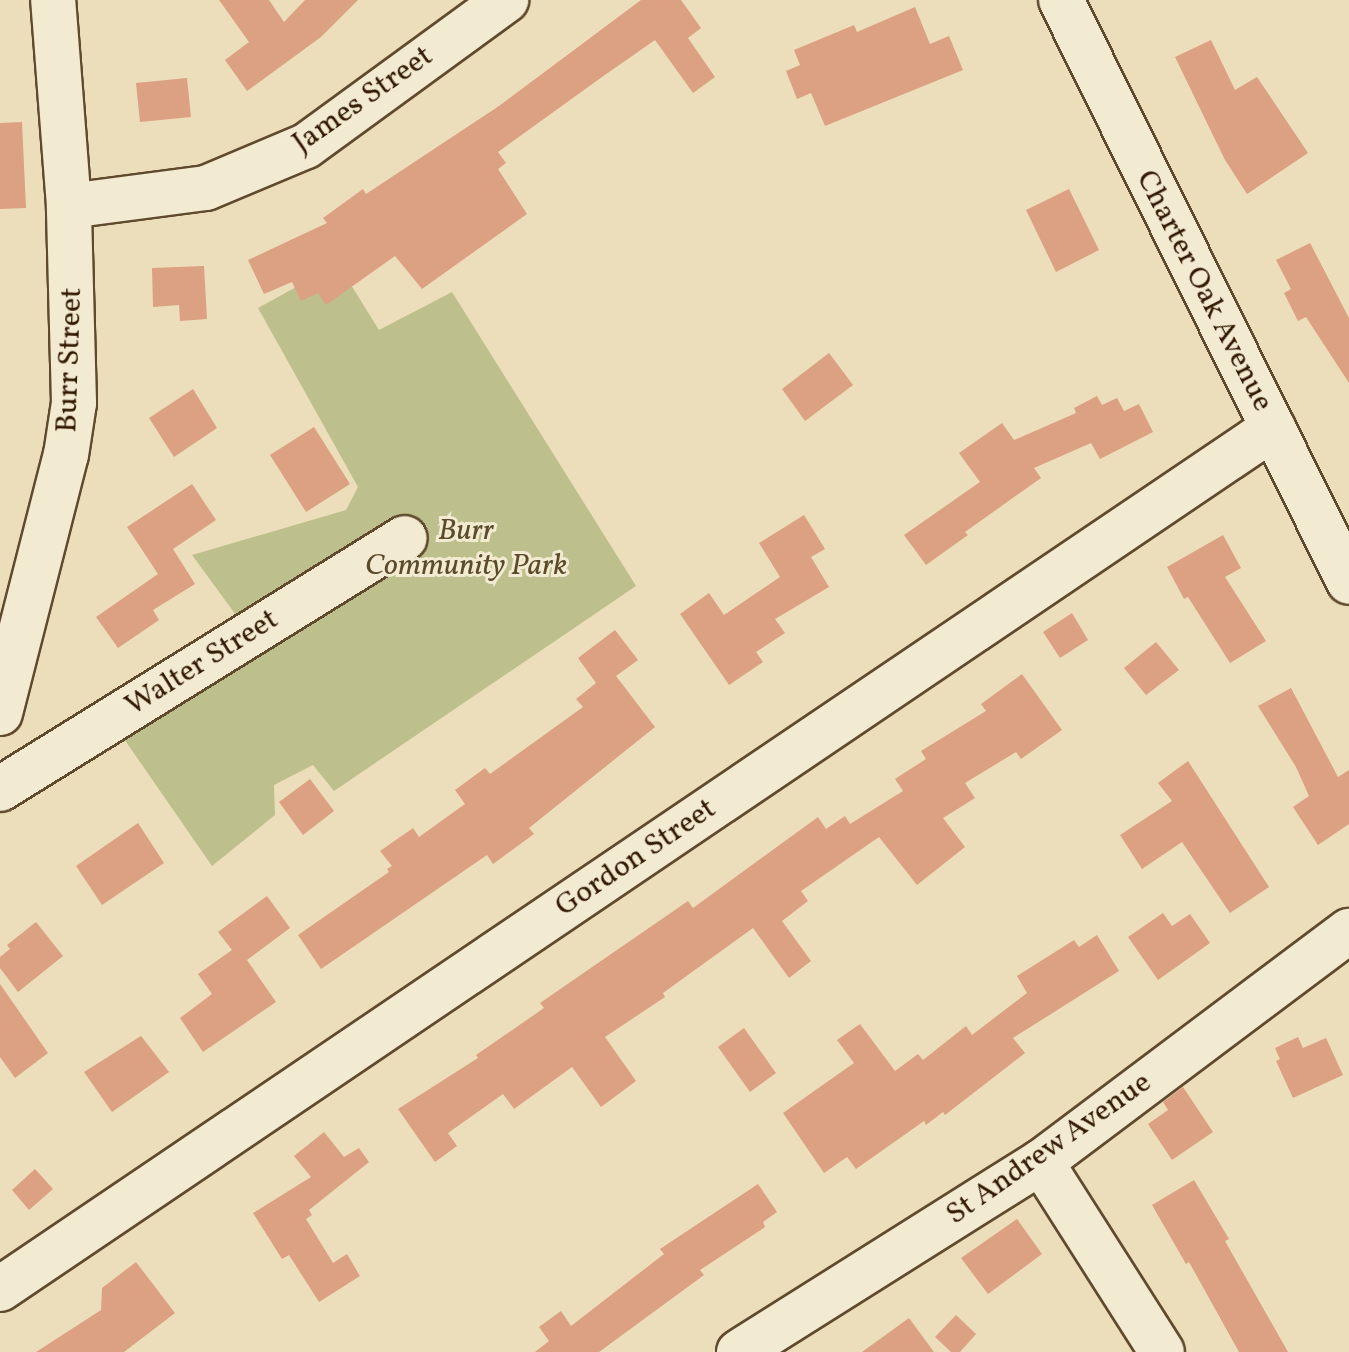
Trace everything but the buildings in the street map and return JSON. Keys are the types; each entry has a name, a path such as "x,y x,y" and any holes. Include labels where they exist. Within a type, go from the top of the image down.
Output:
{"street":[{"name":"Burr Street","path":"0,713 66,455 74,403 69,206 53,0"},
{"name":"James Street","path":"69,206 206,188 306,146 506,0"},
{"name":"Charter Oak Avenue","path":"1061,0 1349,582"},
{"name":"Gordon Street","path":"0,1289 1273,428"},
{"name":"Walter Street","path":"0,789 405,538"},
{"name":"St Andrew Avenue","path":"739,1352 1041,1162 1349,931"},
{"path":"1041,1162 1162,1352"}],"green space":[{"name":"Burr Community Park","path":"338,264 379,330 452,292 636,586 334,791 313,765 274,785 275,815 212,866 122,736 255,641 192,555 346,510 358,487 258,308"}]}
